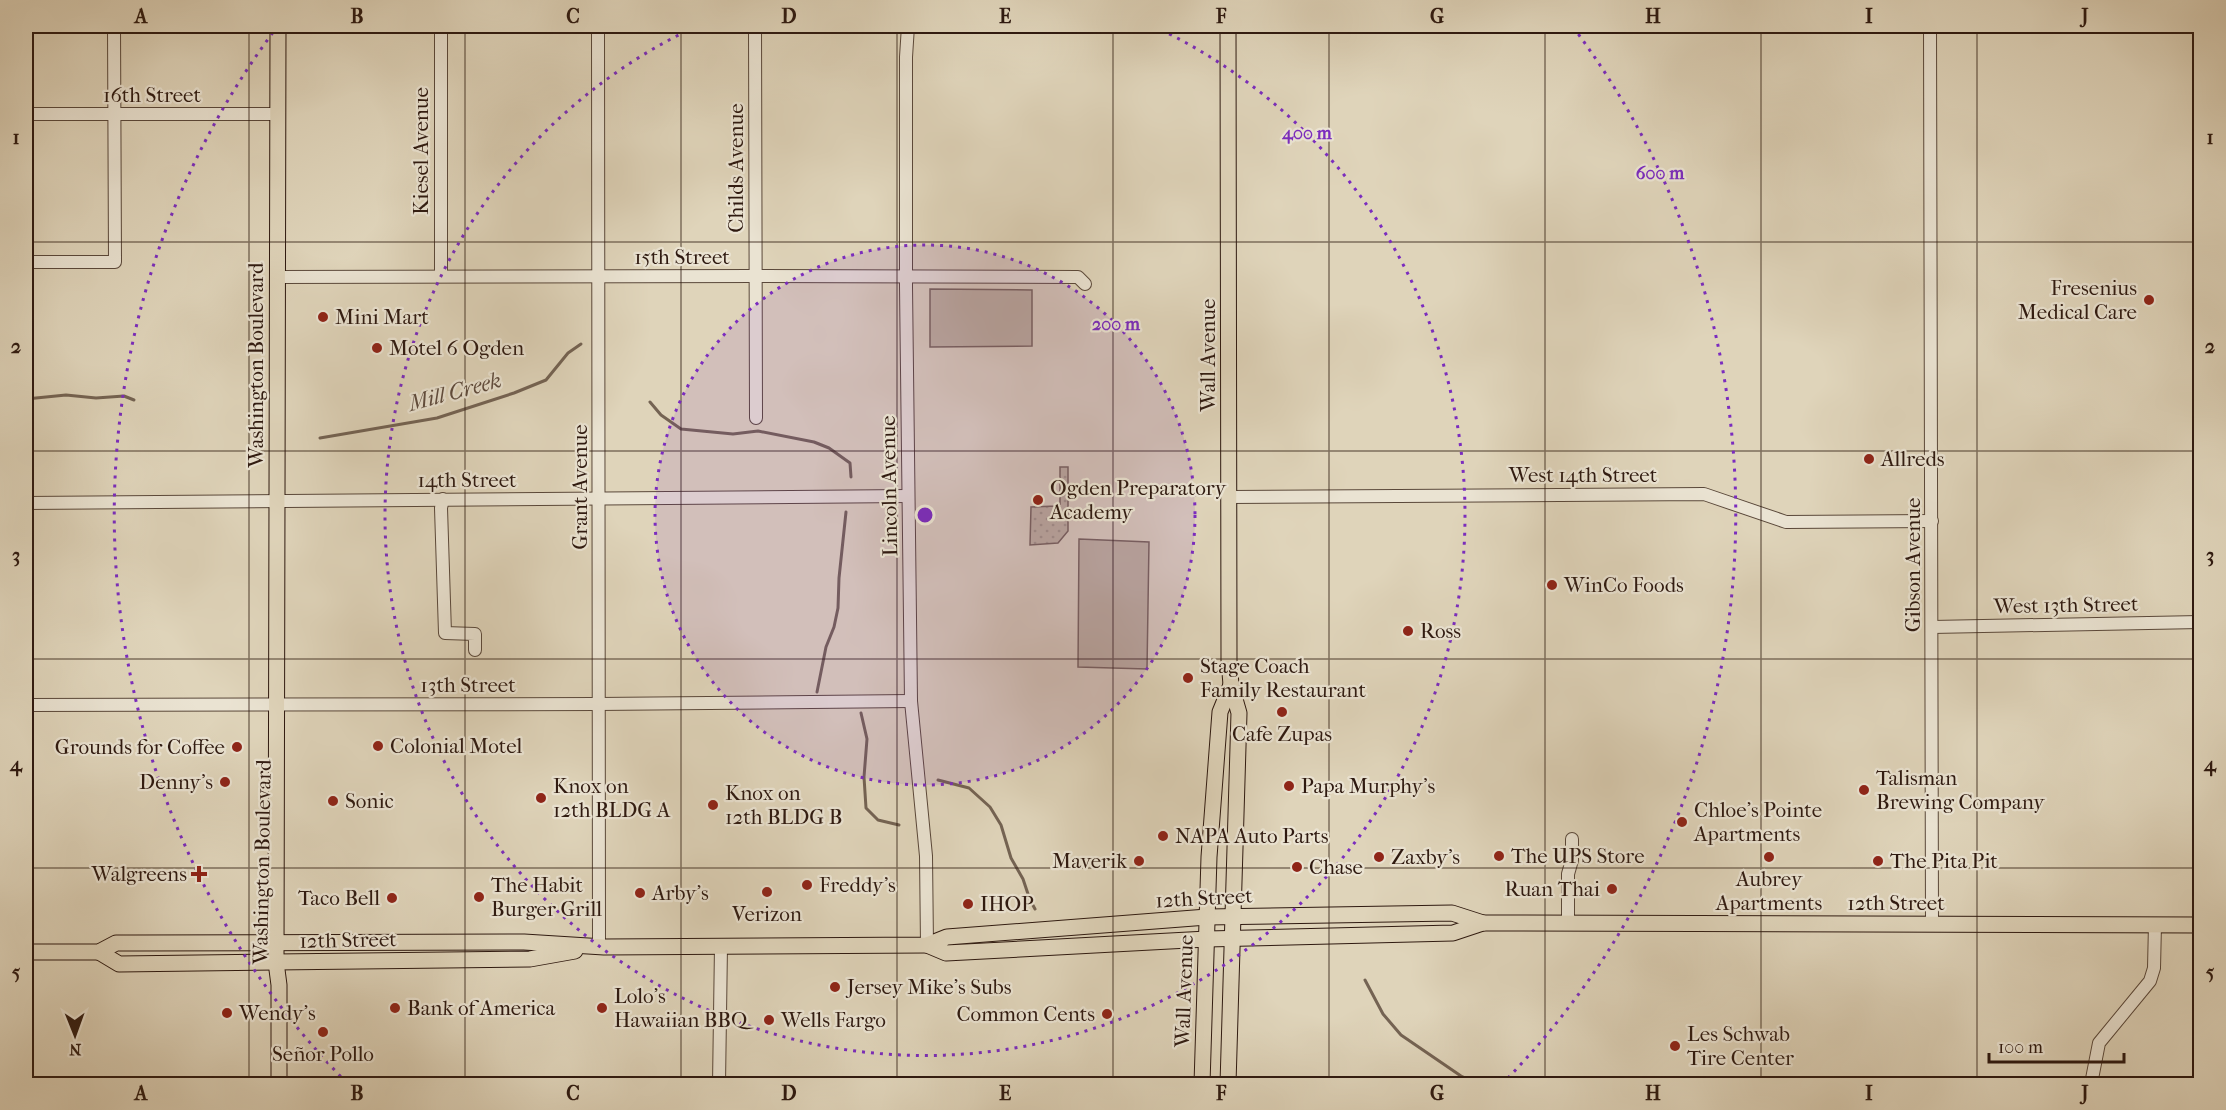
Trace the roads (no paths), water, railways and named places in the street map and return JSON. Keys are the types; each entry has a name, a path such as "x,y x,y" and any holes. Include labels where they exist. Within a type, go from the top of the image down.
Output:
{"main road":[{"name":"Washington Boulevard","path":"278,26 278,705 286,764 279,985 279,1084"},
{"name":"Wall Avenue","path":"1228,26 1229,660 1231,685 1239,713 1228,1084"},
{"name":"Wall Avenue","path":"1202,1084 1209,857 1220,712 1231,685"},
{"name":"12th Street","path":"26,952 99,952 116,943 524,942 599,947 927,945 947,937 1207,917 1452,913 1483,923 2200,925"},
{"name":"12th Street","path":"927,945 946,953 1207,939 1453,933 1483,923"},
{"name":"12th Street","path":"99,952 119,964 530,959 599,947"}],"street":[{"path":"26,262 115,262 114,26"},
{"name":"Kiesel Avenue","path":"441,26 441,276"},
{"name":"Grant Avenue","path":"598,26 599,947"},
{"name":"Childs Avenue","path":"755,26 756,418"},
{"name":"Lincoln Avenue","path":"908,26 906,276 911,701 927,856 927,945"},
{"name":"Gibson Avenue","path":"1930,26 1932,924"},
{"name":"16th Street","path":"26,114 278,114"},
{"name":"15th Street","path":"277,277 1078,277 1085,284"},
{"name":"West 14th Street","path":"1230,497 1704,494 1786,522 1932,521"},
{"name":"14th Street","path":"26,503 908,496"},
{"path":"443,499 441,508 445,633 475,634 476,650"},
{"name":"West 13th Street","path":"1932,627 2200,622"},
{"name":"13th Street","path":"26,705 598,705 911,701"},
{"path":"1568,923 1568,874 1572,860 1572,839"},
{"path":"2091,1084 2100,1043 2150,981 2155,960 2155,924"},
{"path":"718,1084 721,946"}],"waterway":[{"name":"Mill Creek","path":"320,438 437,418 514,393 546,380 568,353 581,344"},
{"name":"Mill Creek","path":"26,399 66,395 96,398 124,396 134,400"},
{"name":"Mill Creek","path":"650,402 661,415 681,429 733,434 758,431 814,442 829,448 850,463 851,477"},
{"name":"Mill Creek","path":"817,692 826,647 838,608 846,512"},
{"name":"Mill Creek","path":"861,713 867,739 864,777 866,808 878,820 899,825"},
{"name":"Mill Creek","path":"938,780 969,788 990,807 1001,825 1011,858 1023,879 1035,909"},
{"name":"Mill Creek","path":"1365,980 1383,1014 1401,1035 1461,1076 1476,1083 1510,1081"}],"place":[{"name":"Fresenius Medical Care","path":"2149,300"},
{"name":"Mini Mart","path":"323,317"},
{"name":"Motel 6 Ogden","path":"377,348"},
{"name":"Allreds","path":"1869,459"},
{"name":"Ogden Preparatory Academy","path":"1038,500"},
{"name":"WinCo Foods","path":"1552,585"},
{"name":"Ross","path":"1408,631"},
{"name":"Stage Coach Family Restaurant","path":"1188,678"},
{"name":"Cafe Zupas","path":"1282,712"},
{"name":"Colonial Motel","path":"378,746"},
{"name":"Grounds for Coffee","path":"237,747"},
{"name":"Denny's","path":"225,782"},
{"name":"Papa Murphy's","path":"1289,786"},
{"name":"Talisman Brewing Company","path":"1864,790"},
{"name":"Knox on 12th BLDG A","path":"541,798"},
{"name":"Sonic","path":"333,801"},
{"name":"Knox on 12th BLDG B","path":"713,805"},
{"name":"Chloe's Pointe Apartments","path":"1682,822"},
{"name":"NAPA Auto Parts","path":"1163,836"},
{"name":"The UPS Store","path":"1499,856"},
{"name":"Zaxby's","path":"1379,857"},
{"name":"Aubrey Apartments","path":"1769,857"},
{"name":"Maverik","path":"1139,861"},
{"name":"The Pita Pit","path":"1878,861"},
{"name":"Chase","path":"1297,867"},
{"name":"Walgreens","path":"199,874"},
{"name":"Freddy's","path":"807,885"},
{"name":"Ruan Thai","path":"1612,889"},
{"name":"Verizon","path":"767,892"},
{"name":"Arby's","path":"640,893"},
{"name":"The Habit Burger Grill","path":"479,897"},
{"name":"Taco Bell","path":"392,898"},
{"name":"IHOP","path":"968,904"},
{"name":"Jersey Mike's Subs","path":"835,987"},
{"name":"Bank of America","path":"395,1008"},
{"name":"Lolo's Hawaiian BBQ","path":"602,1008"},
{"name":"Wendy's","path":"227,1013"},
{"name":"Common Cents","path":"1107,1014"},
{"name":"Wells Fargo","path":"769,1020"},
{"name":"Señor Pollo","path":"323,1032"},
{"name":"Les Schwab Tire Center","path":"1675,1046"}]}
